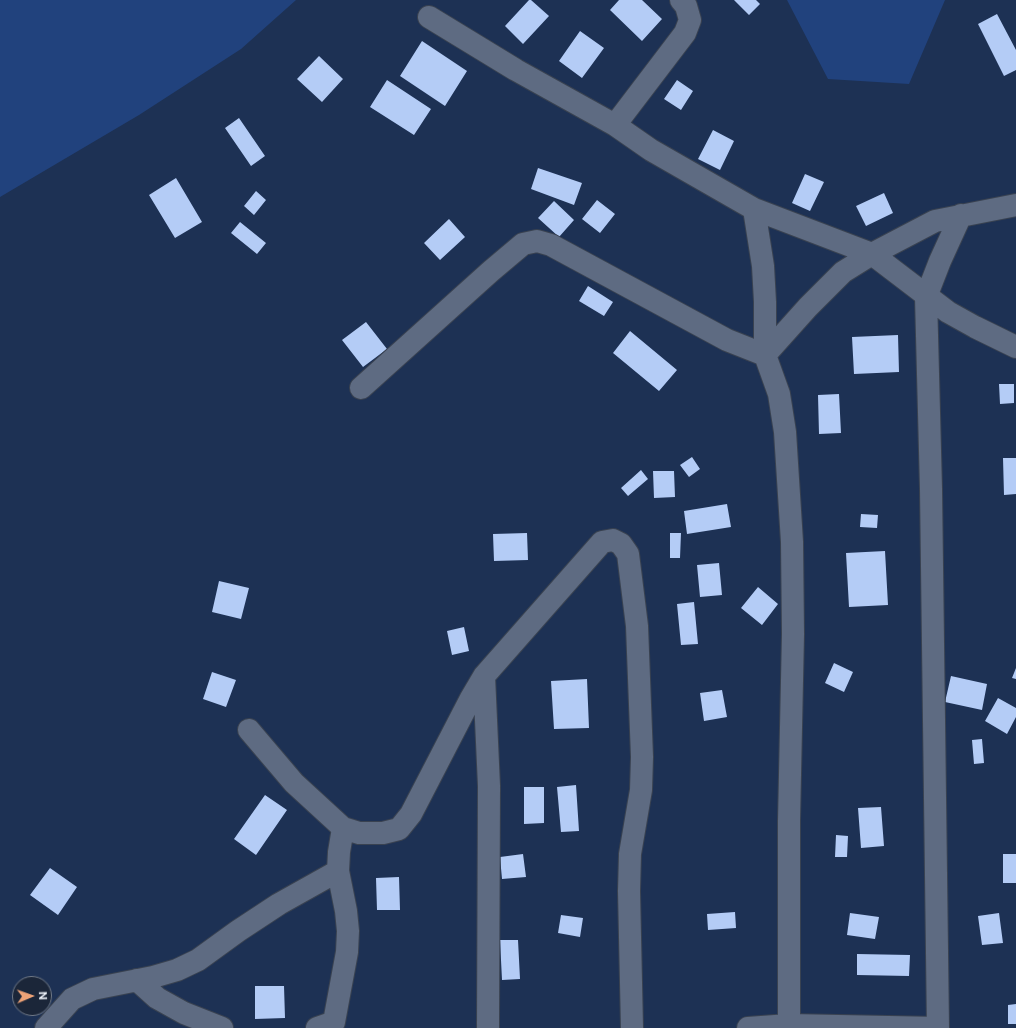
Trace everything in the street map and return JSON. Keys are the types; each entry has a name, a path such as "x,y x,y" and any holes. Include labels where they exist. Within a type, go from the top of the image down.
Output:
{"street":[{"path":"615,125 685,33 690,20 686,6 681,0"},
{"path":"429,17 516,70 615,125 651,150 754,209 872,254 926,297 955,316 1016,347"},
{"path":"766,355 808,307 844,272 872,254 935,220 1016,205"},
{"path":"754,209 763,266 766,355 779,394 785,432 792,542 788,1027"},
{"path":"748,1028 938,1028 926,297 940,261 961,215"},
{"path":"361,388 496,266 523,244 538,241 551,245 727,340 766,355"},
{"path":"249,730 294,783 343,828 359,832 383,833 399,829 411,814 471,698 484,676 602,542 613,540 621,544 628,554 637,626 641,743 641,790 630,854 629,891 632,1028"},
{"path":"484,676 489,801 488,1028"},
{"path":"329,1026 347,952 348,931 346,911 338,871 339,852 343,828"},
{"path":"46,1028 72,999 93,989 153,977 177,970 198,960 279,904 338,871"},
{"path":"137,980 157,998 184,1014 222,1028"}],"shaded area":[{"path":"0,0 1016,0 1016,1028 0,1028"},
{"path":"0,0 296,0 241,49 139,115 0,197"},
{"path":"787,0 945,0 909,84 828,79"}],"building":[{"path":"529,0 531,0 549,16 523,44 505,26"},
{"path":"619,0 642,0 662,19 642,41 610,10"},
{"path":"734,0 756,0 760,4 749,15"},
{"path":"997,14 1016,50 1016,70 1004,76 978,24"},
{"path":"580,31 604,48 582,78 559,61"},
{"path":"422,41 467,71 445,106 400,76"},
{"path":"319,56 343,79 322,102 297,79"},
{"path":"387,80 431,109 414,135 370,107"},
{"path":"677,80 693,91 681,110 664,99"},
{"path":"239,118 265,156 251,166 225,128"},
{"path":"713,130 734,141 720,170 698,159"},
{"path":"538,168 582,183 574,205 531,189"},
{"path":"805,174 824,182 810,211 792,203"},
{"path":"176,178 202,222 175,238 149,195"},
{"path":"256,191 266,200 254,215 244,206"},
{"path":"884,193 893,213 866,226 856,206"},
{"path":"597,200 615,214 600,233 582,219"},
{"path":"554,201 574,220 559,237 538,218"},
{"path":"449,219 465,237 440,260 424,243"},
{"path":"240,222 266,243 257,254 231,233"},
{"path":"588,286 613,302 604,316 579,301"},
{"path":"366,322 387,349 363,367 342,340"},
{"path":"630,331 677,370 659,391 613,353"},
{"path":"898,335 899,372 854,374 852,337"},
{"path":"999,384 1014,384 1014,403 1000,404"},
{"path":"839,394 841,433 819,434 818,395"},
{"path":"692,457 700,469 689,477 680,465"},
{"path":"1003,458 1016,458 1016,494 1004,495"},
{"path":"641,470 648,479 628,496 621,488"},
{"path":"653,471 674,471 675,497 654,498"},
{"path":"727,504 731,527 687,534 684,511"},
{"path":"861,514 878,515 877,528 860,527"},
{"path":"527,533 528,560 494,561 493,534"},
{"path":"670,533 681,533 680,558 670,558"},
{"path":"885,551 888,605 849,607 846,553"},
{"path":"719,563 722,595 700,597 697,565"},
{"path":"219,581 249,588 241,619 212,612"},
{"path":"758,587 778,604 762,625 741,608"},
{"path":"694,602 698,644 681,645 677,604"},
{"path":"464,627 469,651 452,655 447,631"},
{"path":"834,663 853,672 844,692 825,683"},
{"path":"1016,668 1016,679 1012,678"},
{"path":"212,672 236,680 226,707 203,699"},
{"path":"951,676 987,684 982,710 945,702"},
{"path":"587,679 589,728 554,729 551,681"},
{"path":"722,690 727,717 704,721 700,693"},
{"path":"998,698 1016,708 1016,717 1007,734 985,721"},
{"path":"982,739 984,763 974,764 972,740"},
{"path":"576,785 579,831 561,832 557,787"},
{"path":"524,787 544,787 544,823 524,824"},
{"path":"265,795 287,810 256,855 234,839"},
{"path":"881,807 884,846 861,848 858,808"},
{"path":"836,835 848,836 847,857 835,857"},
{"path":"523,854 526,877 502,879 500,857"},
{"path":"1003,854 1016,854 1016,883 1003,883"},
{"path":"50,868 77,887 58,915 30,895"},
{"path":"399,877 400,910 377,910 376,878"},
{"path":"735,912 736,928 708,930 707,914"},
{"path":"850,913 879,917 875,939 847,935"},
{"path":"999,913 1003,943 982,945 978,916"},
{"path":"561,915 583,918 580,937 558,933"},
{"path":"500,940 518,940 520,979 502,980"},
{"path":"857,954 910,955 909,976 857,975"},
{"path":"255,986 284,986 285,1018 255,1019"},
{"path":"1016,1004 1016,1024 1008,1024 1008,1005"}]}
